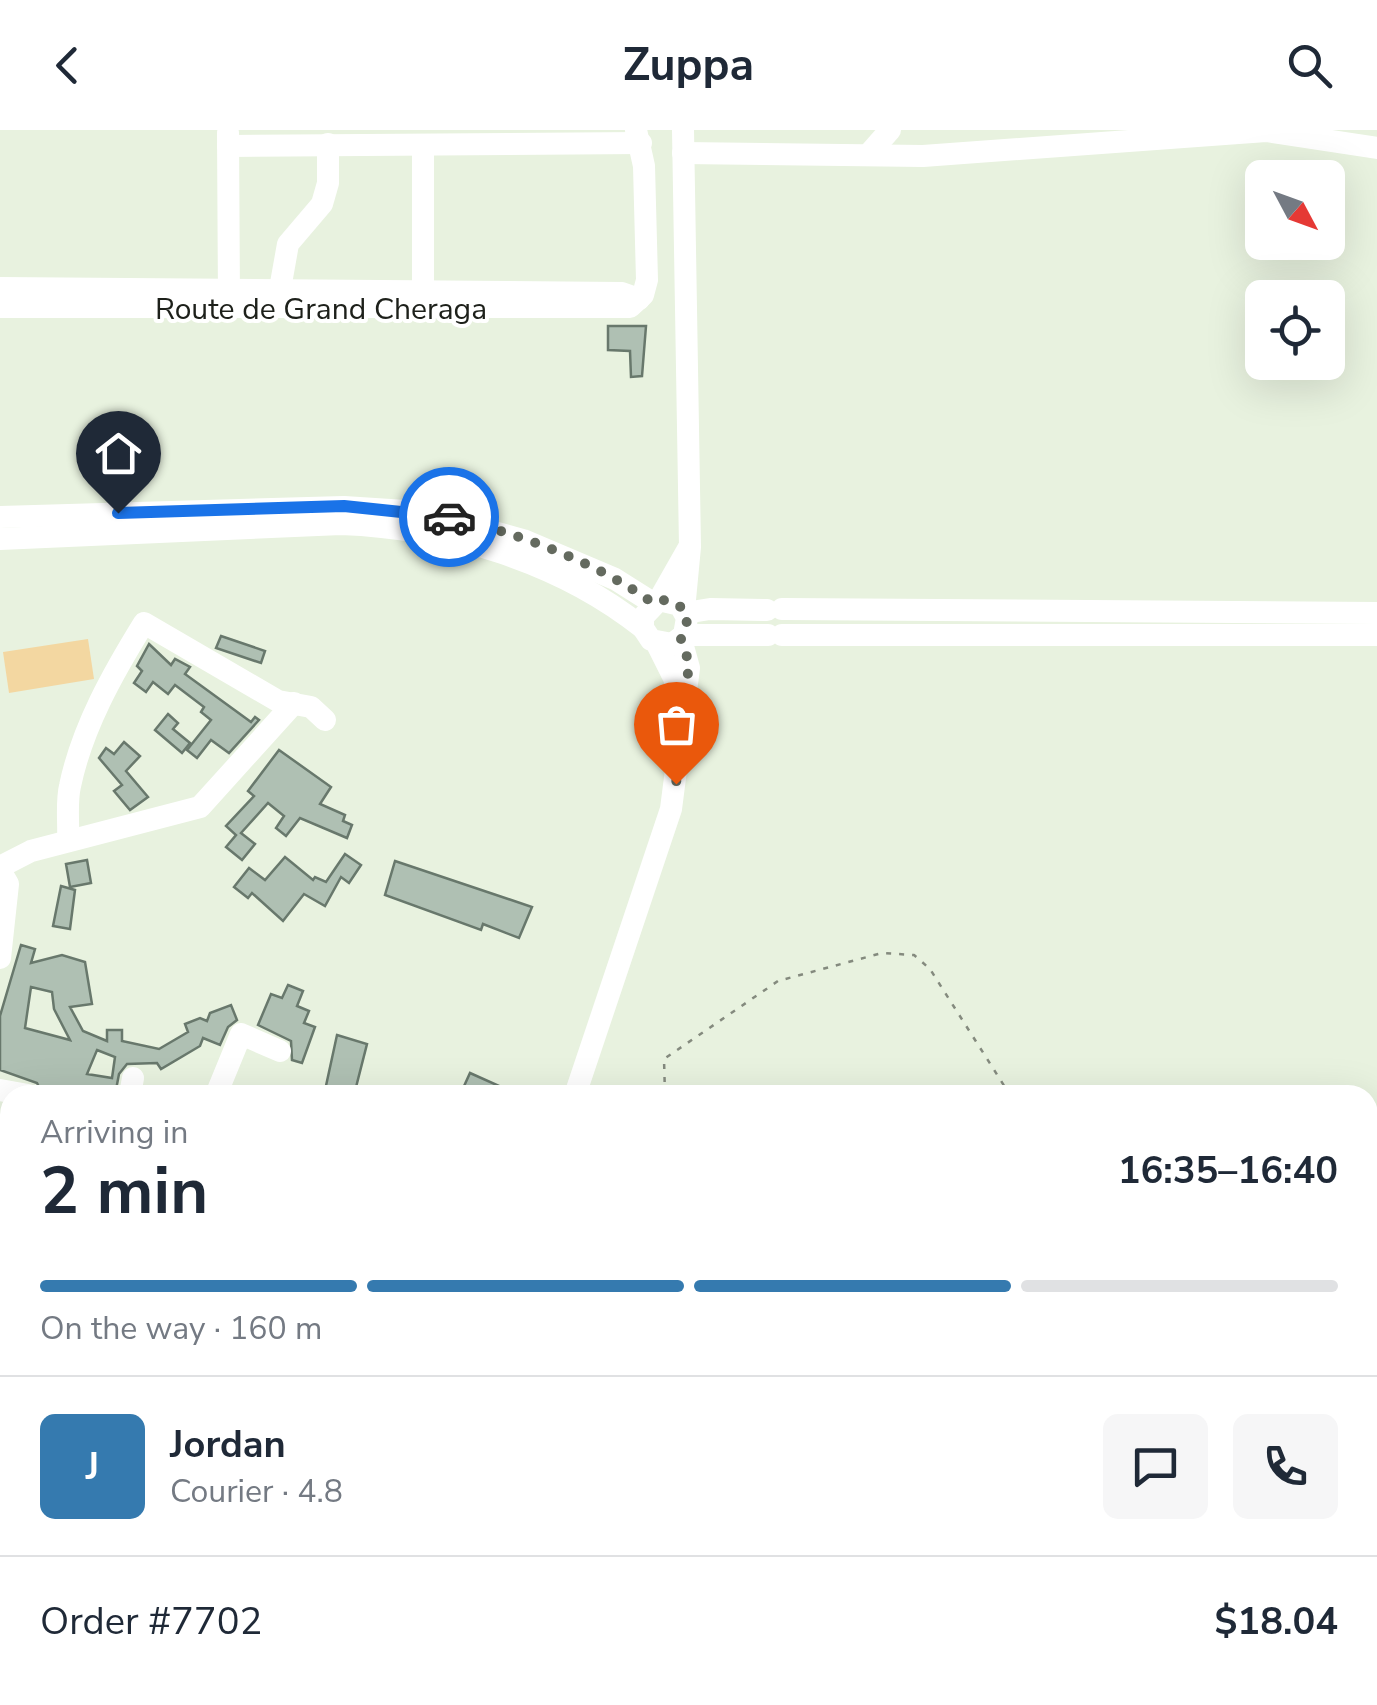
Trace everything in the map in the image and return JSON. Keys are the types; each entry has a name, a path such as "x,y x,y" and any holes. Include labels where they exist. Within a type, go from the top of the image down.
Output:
{"street":[{"path":"815,130 817,154"},
{"path":"868,155 890,130"},
{"path":"672,628 690,546 683,142 817,154 924,156 1266,131 1377,148"},
{"path":"0,288 229,298 280,289 622,293 639,299 647,280 638,136 423,146 228,138 229,298"},
{"path":"280,289 285,251 315,214 328,183 328,144"},
{"path":"423,146 423,291"},
{"name":"Route de Grand Cheraga","path":"0,308 229,298 626,308 639,299"},
{"path":"0,516 344,506 421,512 523,540 656,602 674,601 672,628 685,702 671,810 577,1085"},
{"path":"0,539 341,524 392,527 443,536 517,559 672,628 710,609 1377,613"},
{"path":"690,546 643,617 672,628 775,635 1377,635"},
{"path":"68,840 69,789 84,740 114,672 144,623 278,700 311,707 325,720"},
{"path":"0,958 8,884 0,869 68,840 200,808 294,703"},
{"path":"220,1085 241,1034 280,1051"}],"path":[{"path":"665,1085 664,1059 778,982 882,953 914,955 930,969 1004,1085"}],"shaded area":[{"path":"88,639 94,679 9,693 3,652"}],"building":[{"path":"608,326 646,326 642,376 631,377 630,351 608,350"},
{"path":"221,636 265,651 261,663 216,648"},
{"path":"149,644 171,665 175,659 190,667 185,674 251,722 255,717 259,720 229,753 211,740 197,758 187,750 211,720 201,712 204,707 175,685 168,694 153,682 146,692 134,683 142,671 137,666"},
{"path":"168,714 178,723 173,729 190,743 182,753 155,730"},
{"path":"124,742 140,756 126,771 148,797 130,810 114,791 122,785 99,758 106,748 114,754"},
{"path":"279,750 331,787 320,804 345,815 343,821 352,825 347,838 300,818 286,836 276,828 284,816 268,803 241,833 255,844 242,860 226,847 236,835 226,826 254,796 248,791"},
{"path":"345,854 361,865 349,883 341,877 325,906 304,894 283,921 252,893 248,898 234,887 249,868 265,880 285,857 313,880 315,877 326,882"},
{"path":"87,860 91,883 70,887 66,864"},
{"path":"395,861 532,907 519,938 483,924 481,930 385,895"},
{"path":"61,886 75,890 70,929 53,926"},
{"path":"21,945 35,949 31,963 62,955 85,962 92,1004 70,1007 83,1031 107,1041 107,1030 122,1030 122,1041 159,1049 188,1032 185,1024 200,1018 207,1021 210,1013 231,1005 237,1020 228,1027 220,1045 203,1038 200,1046 161,1069 157,1063 127,1064 117,1085 38,1085 0,1070 0,1016","holes":["31,987 52,992 54,1009 70,1040 25,1028","97,1050 115,1057 112,1078 87,1074"]},
{"path":"288,985 303,991 297,1006 309,1011 304,1023 315,1027 302,1063 292,1060 291,1041 258,1025 271,994 282,998"},
{"path":"337,1035 367,1044 357,1085 326,1085"},
{"path":"470,1073 497,1085 465,1085"}],"way so far":[{"path":"449,517 523,540 615,580 653,603 666,600 680,605 688,618 681,639 689,663 676,784"}],"route":[{"path":"118,513 344,506 449,517"}]}
